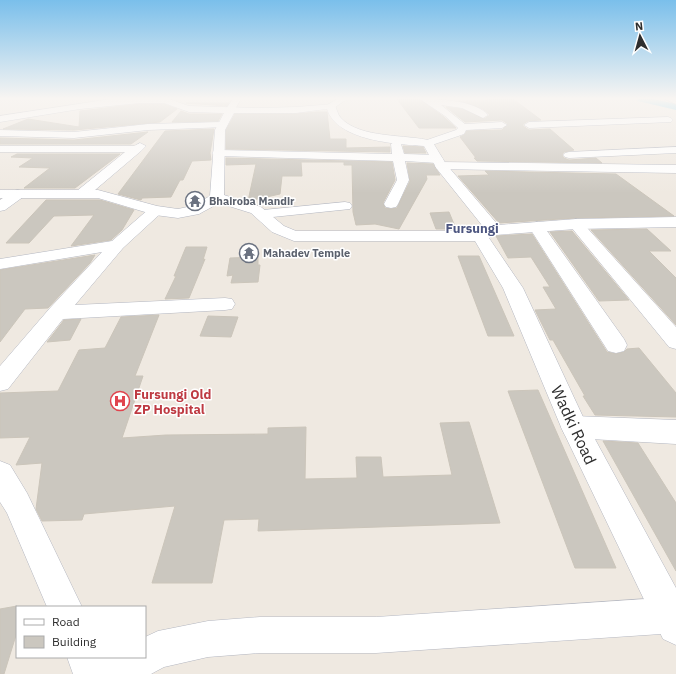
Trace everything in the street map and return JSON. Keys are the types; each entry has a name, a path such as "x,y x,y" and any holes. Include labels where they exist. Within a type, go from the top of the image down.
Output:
{"street":[{"path":"0,133 74,135 122,130"},
{"path":"83,193 138,149 156,130"},
{"path":"217,198 216,189 220,130"},
{"path":"358,130 373,136 396,141 428,144 461,130"},
{"path":"391,204 402,183 396,141"},
{"name":"Wadki Road","path":"428,144 439,163 489,223 486,233 513,288 574,428 674,619"},
{"path":"0,149 138,149"},
{"path":"561,155 676,150"},
{"path":"218,153 399,158 439,163 676,169"},
{"path":"0,194 83,193 111,196 155,212 190,212 217,198 246,206 263,214 278,229 285,233 306,237 486,233 576,224 676,222"},
{"path":"0,207 18,194"},
{"path":"263,214 345,206"},
{"path":"0,382 57,312 84,284 117,245 155,212"},
{"path":"576,224 676,341"},
{"path":"537,227 616,345"},
{"path":"0,264 117,245"},
{"path":"57,312 225,304"},
{"path":"574,428 676,432"},
{"path":"0,475 17,503 65,606"},
{"path":"146,656 158,650 208,639 260,635 376,635 674,619"},
{"path":"86,658 92,674"},
{"path":"112,674 143,658"}],"building":[{"path":"214,130 210,153 211,160 192,161 183,180 180,180 171,197 142,198 141,200 118,194 165,131"},
{"path":"226,130 329,130 330,139 346,139 346,148 390,147 390,152 226,149"},
{"path":"552,130 574,150 564,152 562,155 564,158 569,160 596,158 602,163 477,161 460,137 467,131"},
{"path":"148,132 131,144 0,144 0,138 74,140"},
{"path":"403,146 423,147 426,153 405,153"},
{"path":"17,154 120,154 75,188 24,188 50,168 19,167 33,158 11,157"},
{"path":"226,158 392,162 395,180 383,203 385,208 391,209 397,208 410,181 407,163 433,164 440,175 426,175 427,179 399,229 375,224 356,225 353,212 352,165 344,165 344,162 301,162 302,176 282,176 280,194 248,201 256,164 226,165"},
{"path":"485,171 616,174 674,216 576,218 499,223 458,176 489,175"},
{"path":"46,200 100,200 134,210 122,230 111,240 71,246 94,215 54,216 29,243 6,243"},
{"path":"449,212 456,229 436,229 430,213"},
{"path":"647,229 671,251 649,251 676,278 676,325 591,230"},
{"path":"572,231 629,300 599,301 550,232"},
{"path":"532,234 607,352 616,354 624,352 627,349 639,348 676,393 676,417 595,415 553,340 550,340 535,310 556,309 543,287 550,287 531,257 508,258 496,236"},
{"path":"186,247 207,247 203,260 205,259 189,298 165,299 176,276 174,276"},
{"path":"95,255 90,263 48,308 25,309 0,342 0,270"},
{"path":"458,256 479,256 514,336 488,336"},
{"path":"258,257 258,265 260,265 258,282 231,283 233,275 227,276 230,258"},
{"path":"159,315 135,376 143,376 122,438 166,435 268,434 268,428 306,427 305,479 357,478 356,457 381,457 383,477 452,475 440,423 469,422 500,523 258,531 259,519 224,520 212,583 152,583 175,506 84,514 82,520 42,521 36,509 42,463 16,465 30,437 0,438 0,393 58,391 79,350 105,348 121,317"},
{"path":"208,316 238,317 231,337 200,336"},
{"path":"81,319 70,340 47,342 64,320"},
{"path":"538,390 616,568 575,568 508,391"},
{"path":"603,441 638,443 676,503 676,571"},
{"path":"16,606 16,635 4,674 0,674 0,609"}],"place":[{"name":"Bhairoba Mandir","path":"195,201"},
{"name":"Mahadev Temple","path":"249,253"},
{"name":"Fursungi Old ZP Hospital","path":"120,401"}],"district":[{"name":"Fursungi","path":"472,228"}]}
